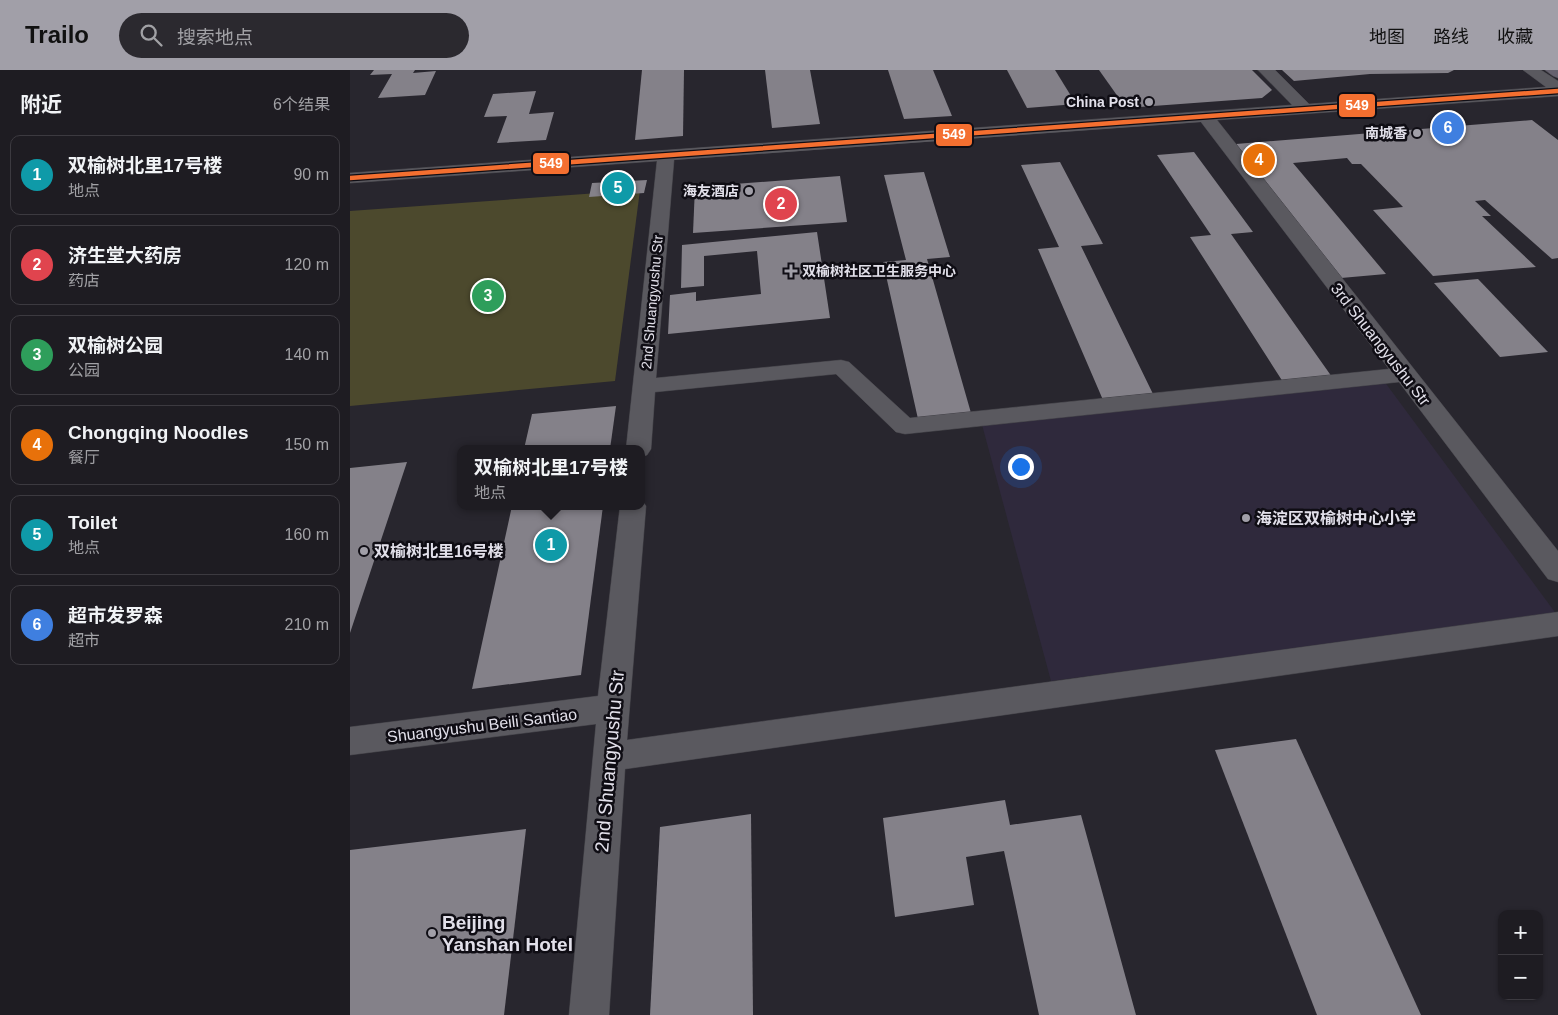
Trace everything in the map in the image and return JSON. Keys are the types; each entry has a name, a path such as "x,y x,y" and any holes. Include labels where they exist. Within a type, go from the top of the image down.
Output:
{"highway":[{"path":"1553,70 1558,73"}],"street":[{"path":"1266,70 1305,109"},
{"path":"1531,70 1558,89"},
{"path":"350,178 1558,89"},
{"name":"3rd Shuangyushu Str","path":"1205,116 1558,571"},
{"name":"2nd Shuangyushu Str","path":"638,445 666,155"},
{"path":"644,386 842,367 905,426 1405,374"},
{"name":"2nd Shuangyushu Str","path":"589,1015 613,708 633,510"},
{"path":"609,757 1558,624"},
{"name":"Shuangyushu Beili Santiao","path":"350,741 613,708"}],"shaded area":[{"path":"640,190 615,381 350,406 350,211"},
{"name":"海淀区双榆树中心小学","path":"1384,381 1557,615 1051,681 981,421"}],"building":[{"path":"374,70 415,70 413,73 436,71 425,95 378,98 392,74 370,75"},
{"path":"642,70 684,70 683,136 635,140"},
{"path":"765,70 810,70 820,124 772,128"},
{"path":"888,70 933,70 952,116 904,119"},
{"path":"1007,70 1055,70 1076,104 1027,108"},
{"path":"1099,70 1252,70 1272,90 1262,98 1126,108"},
{"path":"1282,70 1454,70 1448,73 1370,74 1294,81"},
{"path":"536,91 529,114 554,112 546,140 497,143 507,116 484,117 493,94"},
{"path":"1532,120 1558,140 1558,258 1552,259 1485,200 1475,201 1491,216 1482,216 1536,267 1433,276 1373,210 1403,207 1361,164 1352,164 1347,158 1293,163 1386,274 1341,278 1236,144"},
{"path":"1194,152 1253,232 1231,234 1332,377 1283,382 1190,237 1211,235 1157,155"},
{"path":"1060,162 1103,244 1081,246 1153,394 1103,400 1038,249 1059,247 1021,165"},
{"path":"924,172 950,257 927,259 971,413 918,419 883,262 906,260 884,175"},
{"path":"840,176 847,222 693,233 695,187"},
{"path":"647,180 644,193 589,197 592,183"},
{"name":"双榆树社区卫生服务中心","path":"817,232 830,318 668,334 670,295 696,292 696,301 761,294 757,251 704,256 704,286 681,288 682,245"},
{"path":"1478,279 1548,352 1500,357 1434,283"},
{"path":"616,406 611,445 525,445 532,414"},
{"name":"双榆树北里16号楼","path":"407,462 350,633 350,468"},
{"path":"511,510 602,510 581,675 472,689"},
{"path":"1296,739 1421,1015 1317,1015 1215,750"},
{"path":"1005,800 1010,825 1081,815 1136,1015 1039,1015 1004,851 966,857 974,905 895,917 883,818"},
{"path":"751,814 753,1015 650,1015 660,827"},
{"name":"Beijing Yanshan Hotel","path":"526,829 504,1015 350,1015 350,850"}],"transit line":[{"name":"549","path":"350,178 1558,91"}],"place":[{"name":"China Post","path":"1149,102"},
{"name":"超市发罗森","path":"1448,128"},
{"name":"南城香","path":"1417,133"},
{"name":"Chongqing Noodles","path":"1259,160"},
{"name":"Toilet","path":"618,188"},
{"name":"海友酒店","path":"749,191"},
{"name":"济生堂大药房","path":"781,204"},
{"name":"双榆树社区卫生服务中心","path":"791,271"},
{"name":"双榆树公园","path":"488,296"},
{"name":"海淀区双榆树中心小学","path":"1246,518"},
{"name":"双榆树北里17号楼","path":"551,545"},
{"name":"双榆树北里16号楼","path":"364,551"},
{"name":"Beijing Yanshan Hotel","path":"432,933"}]}
